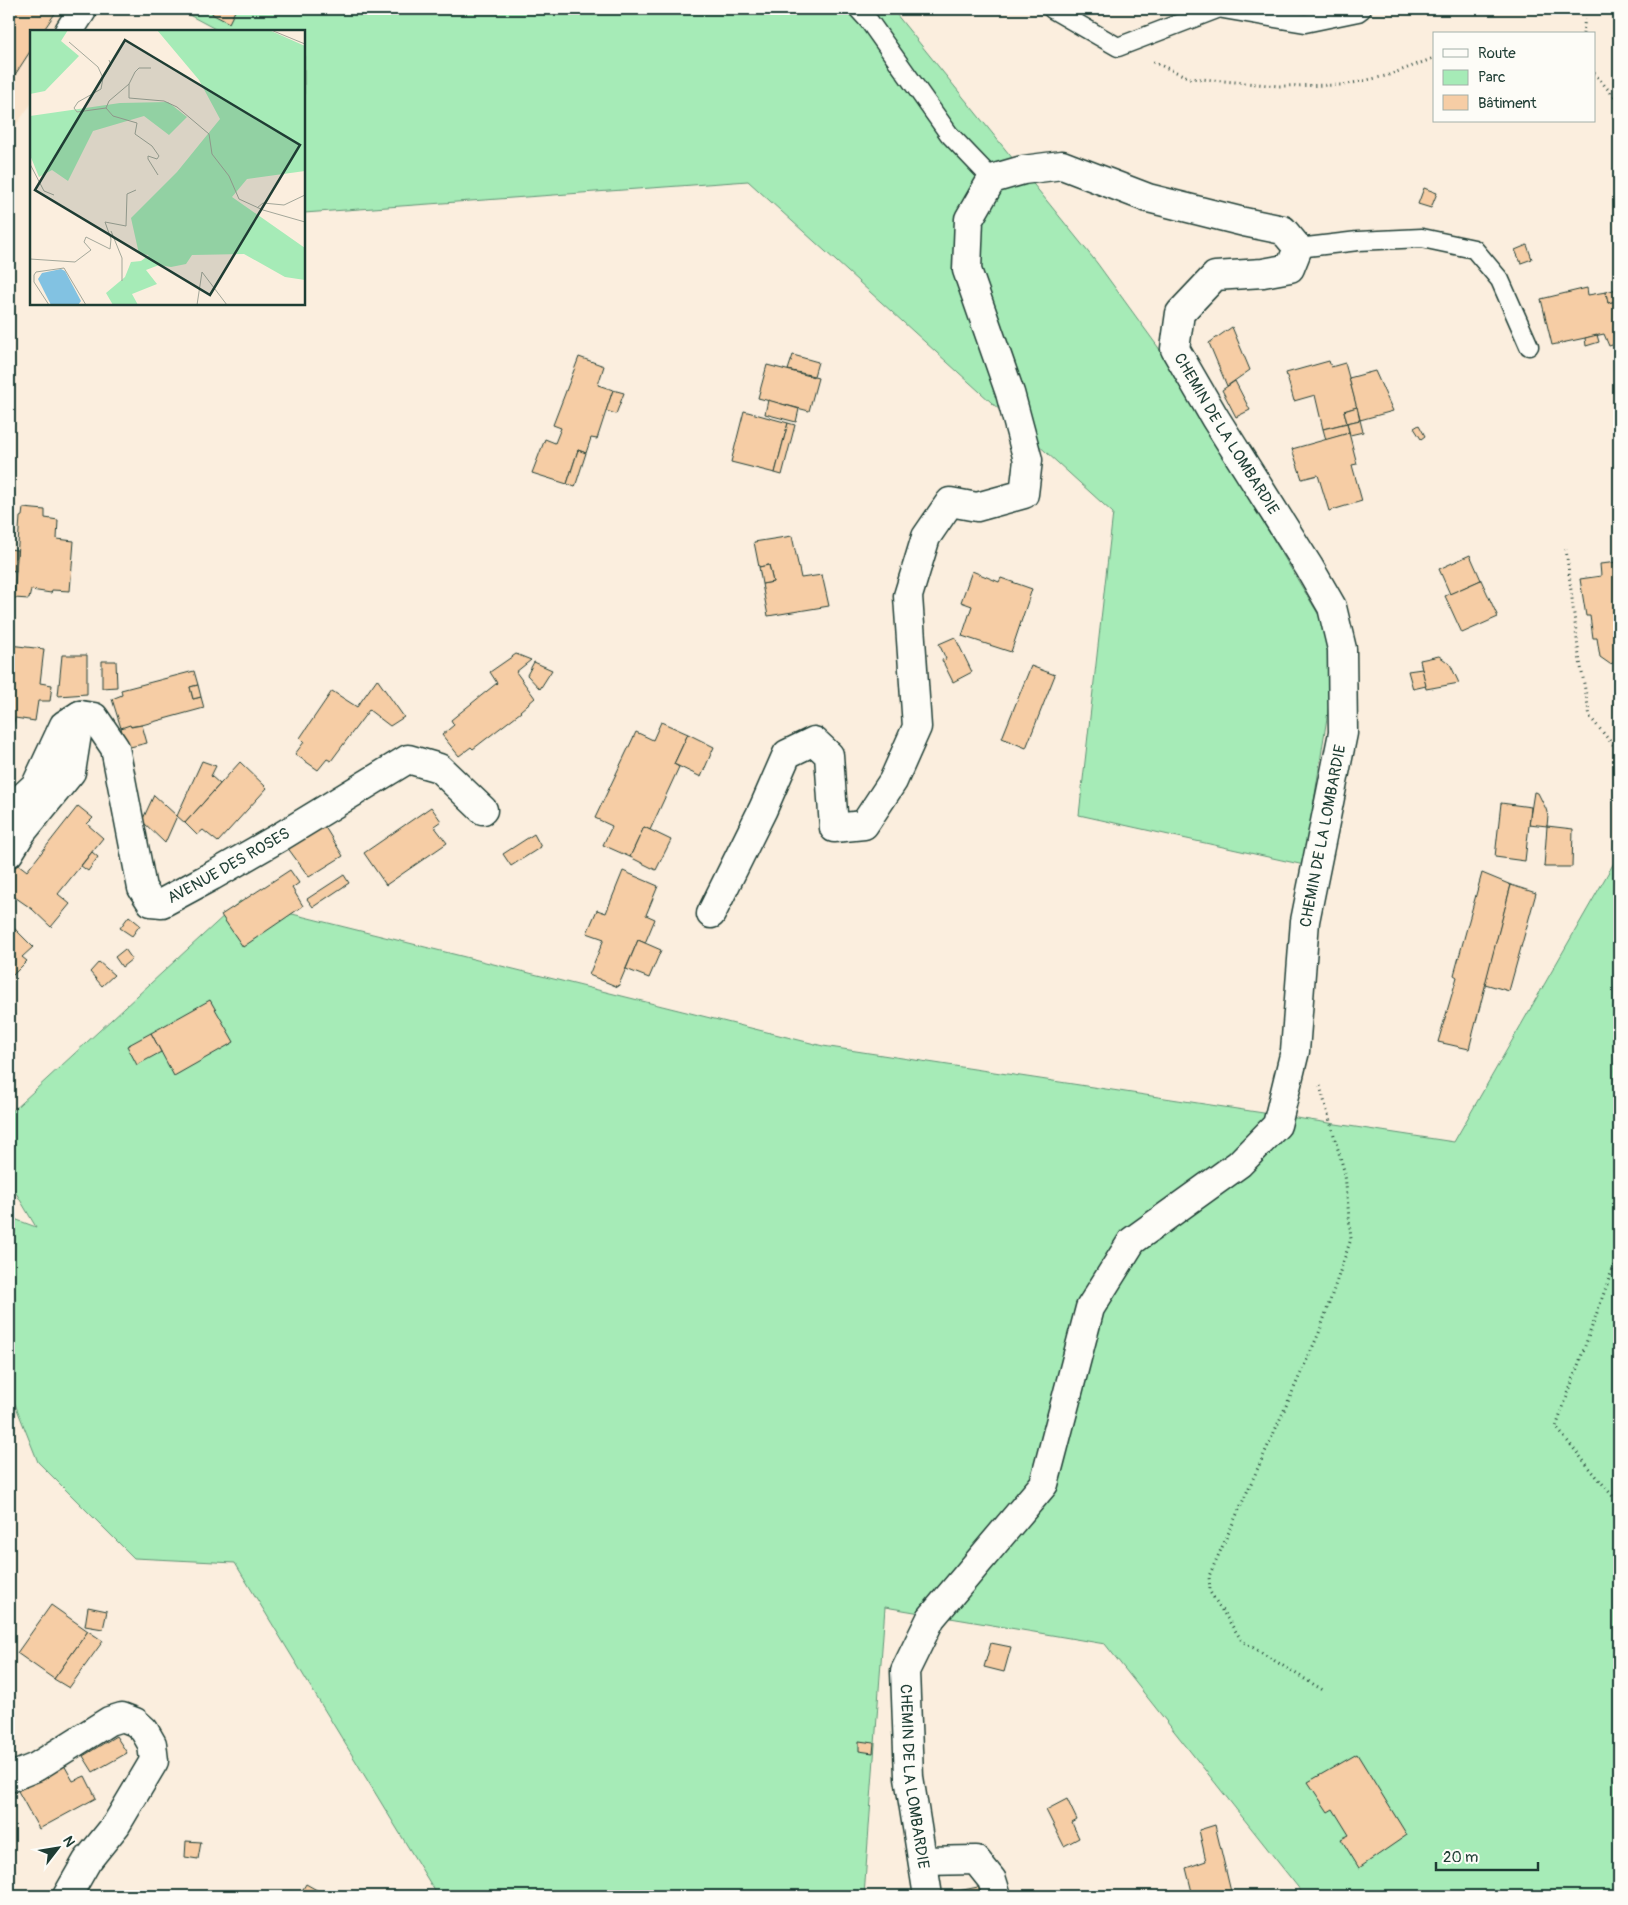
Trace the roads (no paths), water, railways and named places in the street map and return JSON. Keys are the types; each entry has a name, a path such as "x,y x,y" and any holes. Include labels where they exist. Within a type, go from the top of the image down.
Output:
{"street":[{"path":"70,30 82,9"},
{"path":"711,914 763,809 787,754 814,741 829,755 834,828 864,825 893,780 917,727 908,596 926,537 950,502 977,507 1024,494 1028,460 1010,393 967,270 969,219 992,179 1022,170 1062,166 1148,198 1283,230 1298,248"},
{"name":"CHEMIN DE LA LOMBARDIE","path":"928,1896 909,1777 905,1671 931,1618 1044,1484 1090,1308 1132,1241 1239,1164 1277,1125 1295,1051 1305,921 1343,733 1342,649 1332,607 1215,418 1175,349 1180,313 1215,276 1263,273 1290,268 1298,248"},
{"path":"9,810 36,785 64,725 80,715"},
{"path":"9,853 22,832 71,772 80,715"},
{"name":"AVENUE DES ROSES","path":"80,715 94,717 115,748 142,888 150,902 162,903 212,876 408,759 439,768 482,810"},
{"path":"9,1778 36,1767 109,1721 122,1718 135,1722 144,1730 152,1744 154,1761 146,1776 116,1825 87,1861 67,1896"},
{"path":"923,1861 976,1860 992,1880 998,1896"}],"lane":[{"path":"858,9 869,20 949,134 992,179"},
{"path":"1052,9 1118,48 1217,9"},
{"path":"1223,9 1305,24 1358,12 1362,9"},
{"path":"1298,248 1358,241 1422,238 1474,249 1500,280 1529,346"}]}
